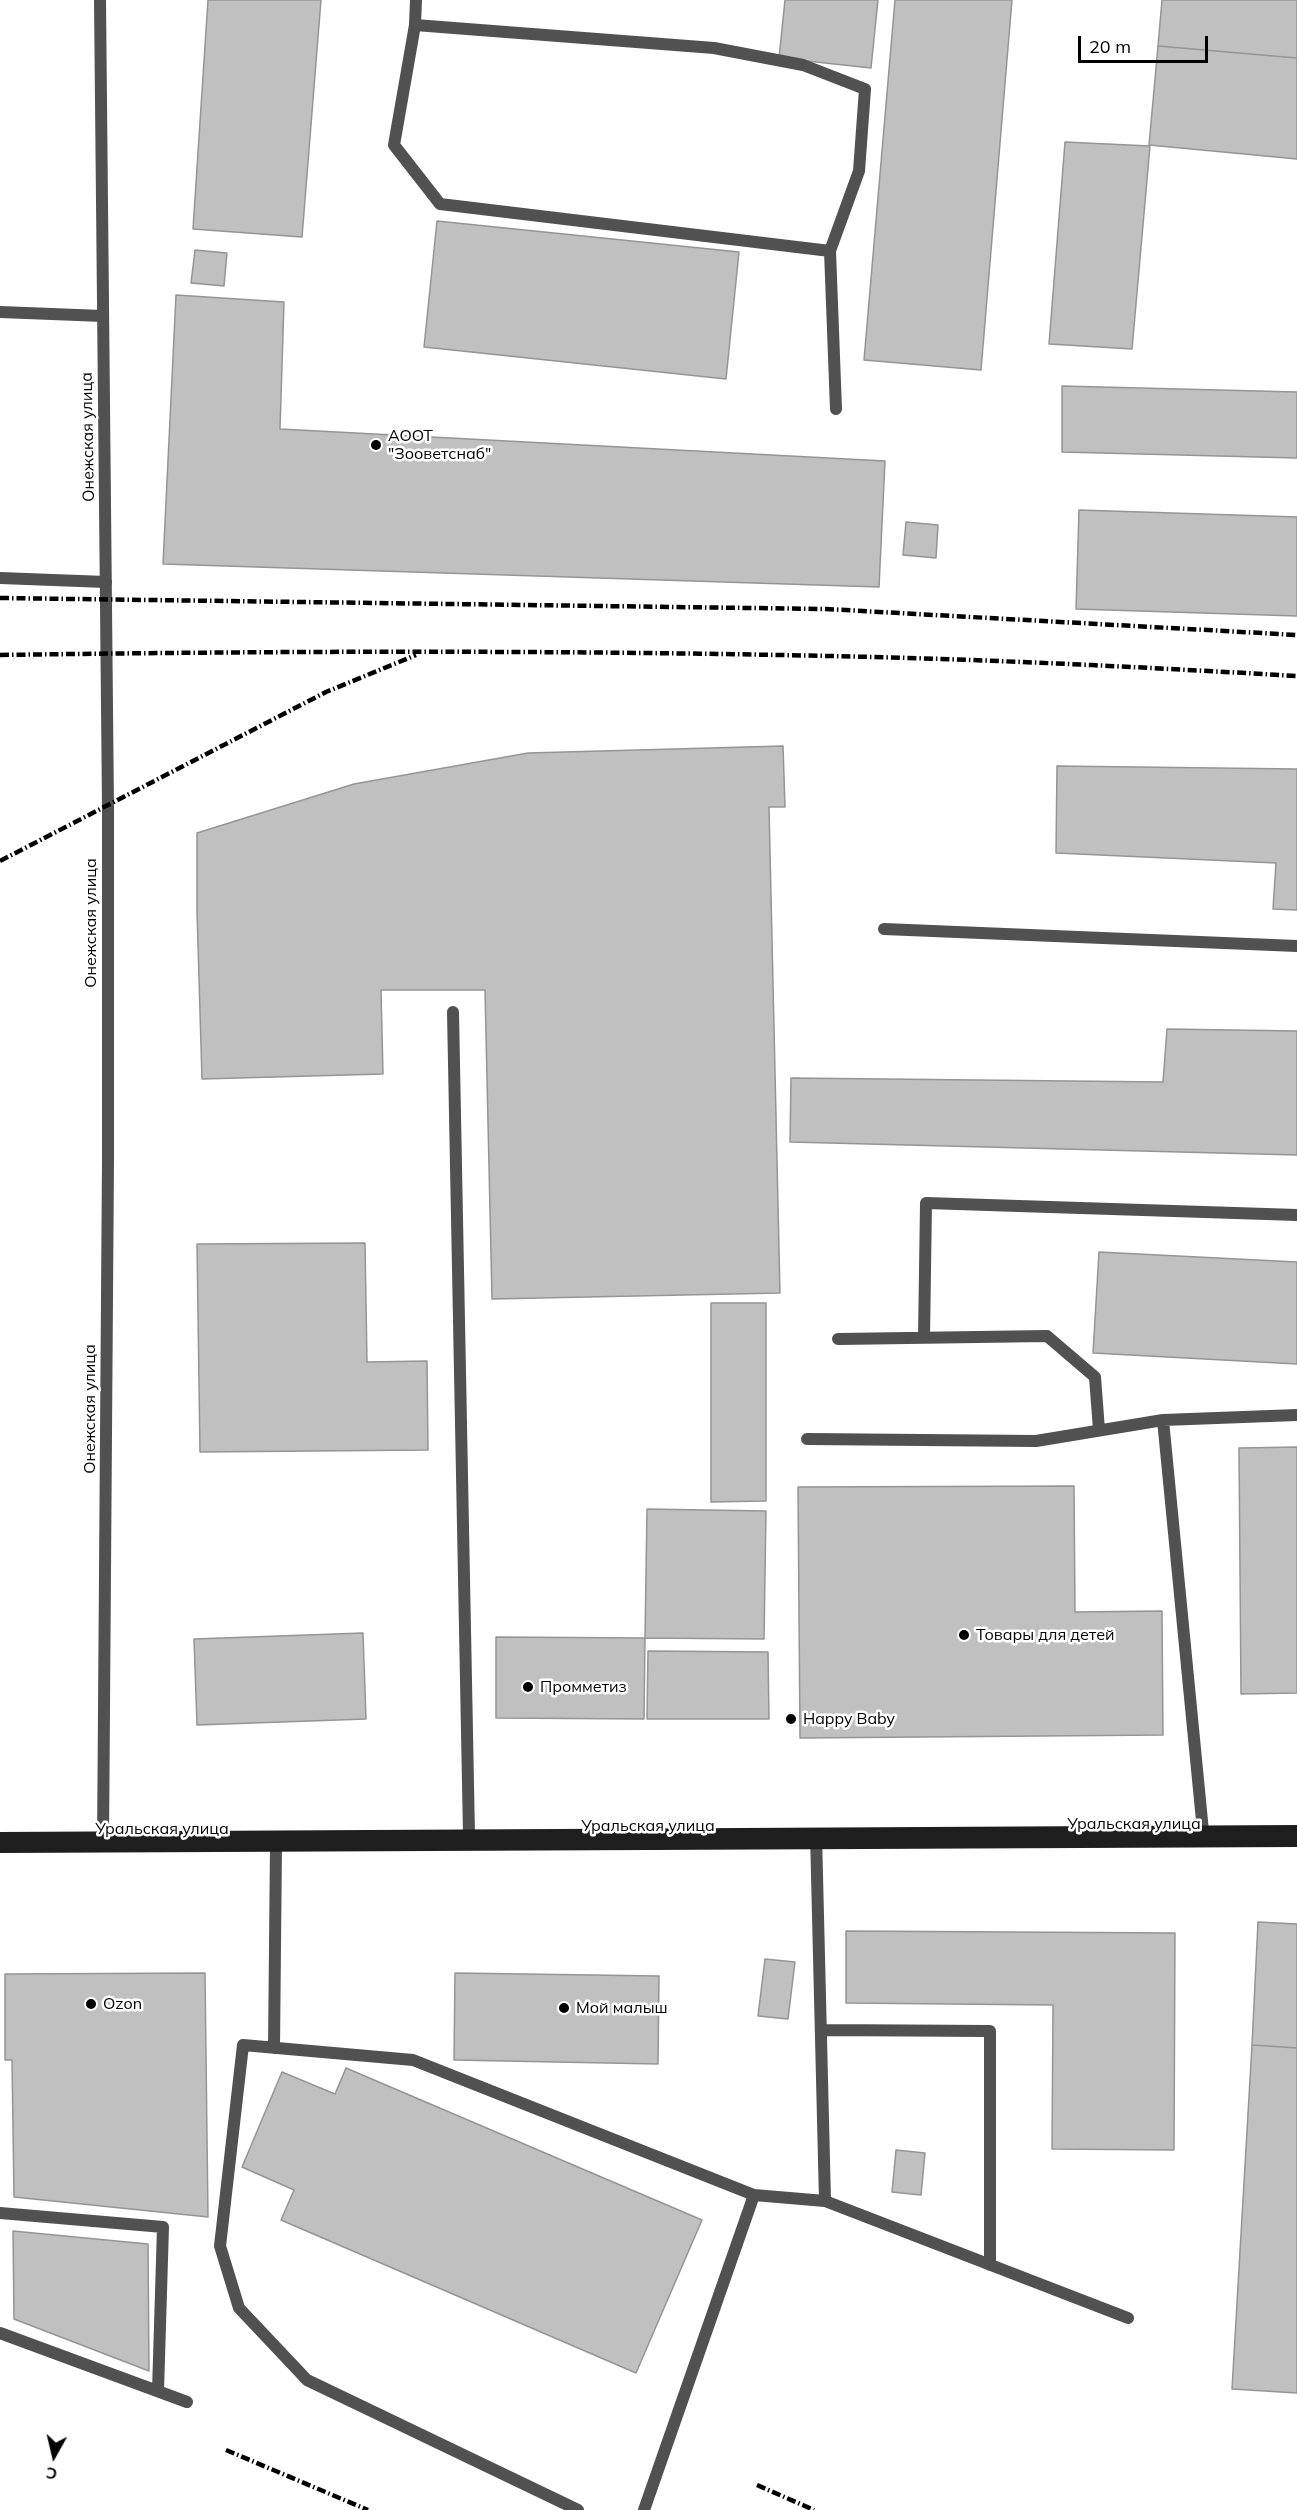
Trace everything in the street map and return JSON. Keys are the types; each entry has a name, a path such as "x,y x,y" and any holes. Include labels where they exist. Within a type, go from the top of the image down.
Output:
{"main road":[{"name":"Уральская улица","path":"0,1838 276,1845 1297,1831"},
{"name":"Уральская улица","path":"0,1847 102,1841 469,1835 1297,1840"}],"street":[{"name":"Онежская улица","path":"100,0 106,582 108,1170 102,1841"},
{"path":"416,0 415,25 394,145 440,204 830,251"},
{"path":"415,25 714,48 803,65 865,89 859,171 830,251 836,409"},
{"path":"0,312 103,316"},
{"path":"0,578 106,582"},
{"path":"884,929 1297,946"},
{"path":"453,1012 469,1835"},
{"path":"924,1338 926,1203 1297,1215"},
{"path":"838,1339 1047,1336 1095,1377 1099,1430"},
{"path":"807,1439 1036,1441 1163,1420 1297,1415"},
{"path":"1163,1420 1203,1831"},
{"path":"816,1837 825,2201"},
{"path":"274,2048 276,1845"},
{"path":"820,2030 990,2031 990,2265"},
{"path":"578,2510 307,2380 239,2308 220,2246 243,2045 413,2060 754,2194 825,2201 1128,2318"},
{"path":"644,2510 754,2194"},
{"path":"0,2213 163,2227 158,2391"},
{"path":"0,2333 187,2402"}],"building":[{"path":"208,0 321,0 302,237 193,229"},
{"path":"785,0 878,0 871,68 779,58"},
{"path":"895,0 1012,0 981,370 864,360"},
{"path":"1162,0 1297,0 1297,58 1158,46"},
{"path":"1158,46 1297,58 1297,159 1149,145"},
{"path":"1065,142 1150,146 1132,349 1049,344"},
{"path":"437,221 739,252 726,379 424,347"},
{"path":"195,250 227,253 224,286 191,283"},
{"name":"АООТ \"Зооветснаб\"","path":"176,295 284,302 280,429 885,461 879,587 163,564"},
{"path":"1062,386 1297,392 1297,458 1062,452"},
{"path":"1079,510 1297,517 1297,616 1076,609"},
{"path":"906,522 938,525 936,558 903,555"},
{"path":"783,746 785,807 769,807 780,1293 492,1299 485,990 381,990 383,1074 202,1079 197,833 354,784 528,753"},
{"path":"1057,766 1297,769 1297,910 1273,909 1276,863 1056,853"},
{"path":"1167,1029 1297,1031 1297,1155 790,1142 791,1078 1163,1082"},
{"path":"365,1243 367,1362 427,1361 428,1450 200,1452 197,1244"},
{"path":"1099,1252 1297,1262 1297,1364 1093,1353"},
{"path":"711,1303 766,1303 766,1501 711,1502"},
{"path":"1297,1447 1297,1693 1241,1694 1239,1448"},
{"path":"1074,1486 1075,1612 1162,1611 1163,1735 800,1738 798,1487"},
{"path":"647,1509 766,1511 764,1639 645,1638"},
{"path":"363,1633 366,1719 197,1725 194,1639"},
{"path":"496,1637 645,1638 644,1719 496,1718"},
{"path":"648,1651 768,1652 769,1719 647,1719"},
{"path":"1258,1922 1297,1924 1297,2048 1252,2045"},
{"path":"846,1931 1175,1933 1174,2150 1052,2149 1053,2005 846,2003"},
{"path":"765,1959 795,1962 788,2019 758,2016"},
{"path":"205,1973 208,2217 14,2197 12,2060 5,2060 5,1974"},
{"path":"455,1973 659,1976 658,2064 454,2060"},
{"path":"1252,2045 1297,2048 1297,2393 1232,2389"},
{"path":"346,2068 702,2220 636,2373 281,2220 294,2190 242,2167 282,2072 335,2094"},
{"path":"896,2150 925,2153 921,2195 892,2192"},
{"path":"13,2231 148,2244 149,2371 14,2319"}],"railway":[{"path":"0,598 826,609 1297,635"},
{"path":"0,655 414,652 724,654 1004,661 1297,676"},
{"path":"0,861 326,692 416,655"},
{"path":"226,2450 368,2510"},
{"path":"757,2485 814,2510"}],"place":[{"name":"АООТ \"Зооветснаб\"","path":"376,445"},
{"name":"Товары для детей","path":"964,1635"},
{"name":"Промметиз","path":"528,1687"},
{"name":"Happy Baby","path":"791,1719"},
{"name":"Ozon","path":"91,2004"},
{"name":"Мой малыш","path":"564,2008"}]}
